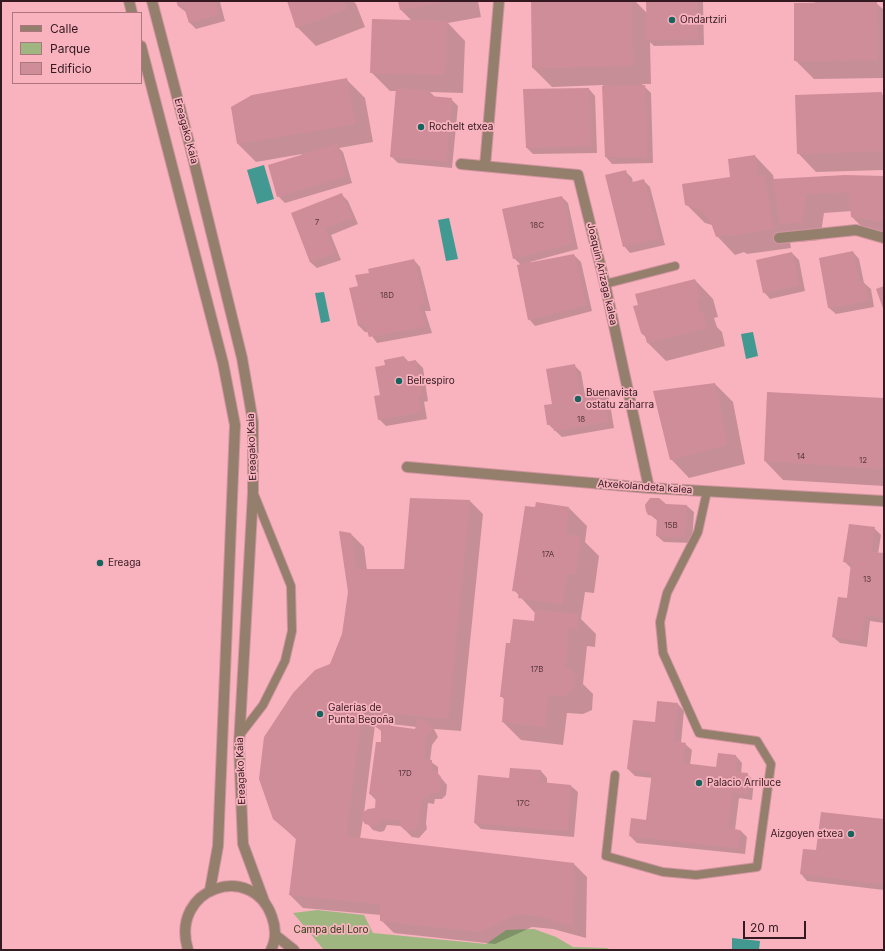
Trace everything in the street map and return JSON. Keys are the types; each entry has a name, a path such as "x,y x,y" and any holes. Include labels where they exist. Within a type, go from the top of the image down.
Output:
{"street":[{"path":"129,1 132,12"},
{"name":"Ereagako Kaia","path":"152,1 192,150 242,358 253,422 253,493 239,736 243,844 264,901 270,911 274,923 275,935"},
{"path":"485,166 498,1"},
{"name":"Ereagako Kaia","path":"142,50 223,363 235,425 218,846 210,890"},
{"name":"Joaquin Arizaga kalea","path":"461,164 578,175 605,284 650,488"},
{"path":"779,238 856,230 884,238"},
{"name":"Atxekolandeta kalea","path":"407,467 650,488 884,501"},
{"path":"188,950 185,938 185,924 190,910 198,899 210,890 232,886 243,888 254,893 264,901"},
{"path":"271,950 275,935 294,950"}],"lane":[{"path":"605,284 675,266"},
{"path":"615,775 606,856 663,872 696,875 757,867 771,764 757,741 699,733 663,653 660,622 667,594 698,532 707,491"},
{"path":"239,736 263,705 285,661 292,631 291,586 253,493"}],"green space":[{"name":"Campa del Loro","path":"317,910 364,915 373,933 486,944 506,930 534,929 556,937 573,947 607,948 610,950 324,950 293,913"}],"water":[{"path":"264,165 274,199 257,204 247,170"},
{"path":"449,218 458,259 446,261 438,220"},
{"path":"324,292 330,321 321,323 315,293"},
{"path":"753,332 758,356 746,359 741,334"},
{"path":"732,938 760,941 759,950 732,950"}],"building":[{"path":"176,1 215,1 219,14 189,23 183,4 178,6"},
{"path":"287,1 344,1 347,9 296,28"},
{"path":"398,1 445,1 445,2 400,10"},
{"path":"531,1 631,1 633,66 532,68"},
{"name":"Ondartziri","path":"646,1 697,1 698,39 647,40"},
{"path":"877,2 878,60 794,61 794,3"},
{"path":"372,19 447,21 445,75 370,73"},
{"path":"347,78 355,124 237,144 231,107 252,95"},
{"path":"645,85 647,157 605,157 602,86"},
{"name":"Rochelt etxea","path":"396,88 430,91 430,96 452,98 446,161 390,157"},
{"path":"589,88 591,146 526,148 523,89"},
{"path":"882,92 884,151 797,154 795,95"},
{"path":"337,144 346,176 277,197 268,165"},
{"path":"755,155 758,176 764,175 773,229 728,236 725,234 716,237 710,220 699,209 685,205 682,184 730,177 728,159"},
{"path":"626,170 629,183 644,179 659,238 623,247 605,175"},
{"path":"845,175 884,176 884,222 851,217 849,192 806,194 802,222 780,224 773,179"},
{"path":"342,193 352,218 325,228 335,253 310,262 291,213"},
{"path":"562,196 572,243 513,259 502,209"},
{"path":"853,251 859,283 864,282 868,301 828,308 819,258"},
{"path":"792,252 799,285 763,293 756,260"},
{"path":"574,254 586,305 528,320 517,265"},
{"path":"414,259 425,305 419,305 426,326 369,337 365,325 358,326 349,288 358,286 355,275 369,273 368,269"},
{"path":"695,279 700,298 696,299 700,313 703,312 707,328 647,343 644,332 641,333 633,306 638,305 635,294"},
{"path":"884,286 884,311 876,289"},
{"name":"Belrespiro","path":"404,356 405,362 416,360 422,395 418,396 421,412 378,420 374,396 380,395 375,367 385,365 384,360"},
{"name":"Buenavista ostatu zaharra","path":"575,364 580,394 603,391 608,422 554,431 553,424 547,425 544,405 552,404 546,369"},
{"path":"715,383 727,445 670,460 653,391"},
{"path":"767,392 884,398 884,469 764,461"},
{"name":"Galerías de Punta Begoña","path":"410,498 470,500 448,719 362,710 346,836 574,863 573,926 539,916 518,914 482,932 380,921 380,904 289,895 296,838 273,819 259,779 264,737 293,693 315,670 330,664 342,634 348,592 339,531 351,533 356,569 404,569"},
{"path":"650,498 659,498 666,504 687,505 685,537 656,536 657,516 648,515 645,505"},
{"path":"536,502 569,507 565,534 581,537 575,575 567,574 562,604 518,598 519,592 512,591 525,506 535,507"},
{"path":"849,524 875,527 871,552 884,553 884,618 864,615 861,641 832,637 838,597 847,598 851,563 843,562"},
{"path":"535,610 578,614 577,629 569,628 565,666 575,675 573,691 564,696 548,695 545,727 502,722 504,697 500,697 506,643 510,643 513,619 534,621"},
{"name":"Palacio Arriluce","path":"657,701 678,703 674,741 686,743 683,763 716,767 718,753 736,755 735,772 748,773 746,794 732,792 728,828 740,830 738,848 629,836 631,818 646,820 652,772 627,769 633,720 655,722"},
{"path":"382,714 385,725 415,729 418,719 424,720 430,724 432,730 425,738 424,759 432,760 431,771 436,771 441,777 440,789 435,793 429,793 428,798 422,797 419,815 421,822 412,831 405,830 399,825 400,820 380,819 378,824 373,826 365,824 362,820 362,813 368,809 375,808 376,795 369,794 376,742 381,742 381,730 374,726 371,720 374,715"},
{"path":"510,768 541,770 540,782 571,785 567,831 474,823 478,775 509,778"},
{"name":"Aizgoyen etxea","path":"821,812 884,819 883,884 800,874 803,849 816,850"}],"place":[{"name":"Ondartziri","path":"672,20"},
{"name":"Rochelt etxea","path":"421,127"},
{"name":"Belrespiro","path":"399,381"},
{"name":"Buenavista ostatu zaharra","path":"578,399"},
{"name":"Ereaga","path":"100,563"},
{"name":"Galerías de Punta Begoña","path":"320,714"},
{"name":"Palacio Arriluce","path":"699,783"},
{"name":"Aizgoyen etxea","path":"851,834"}]}
